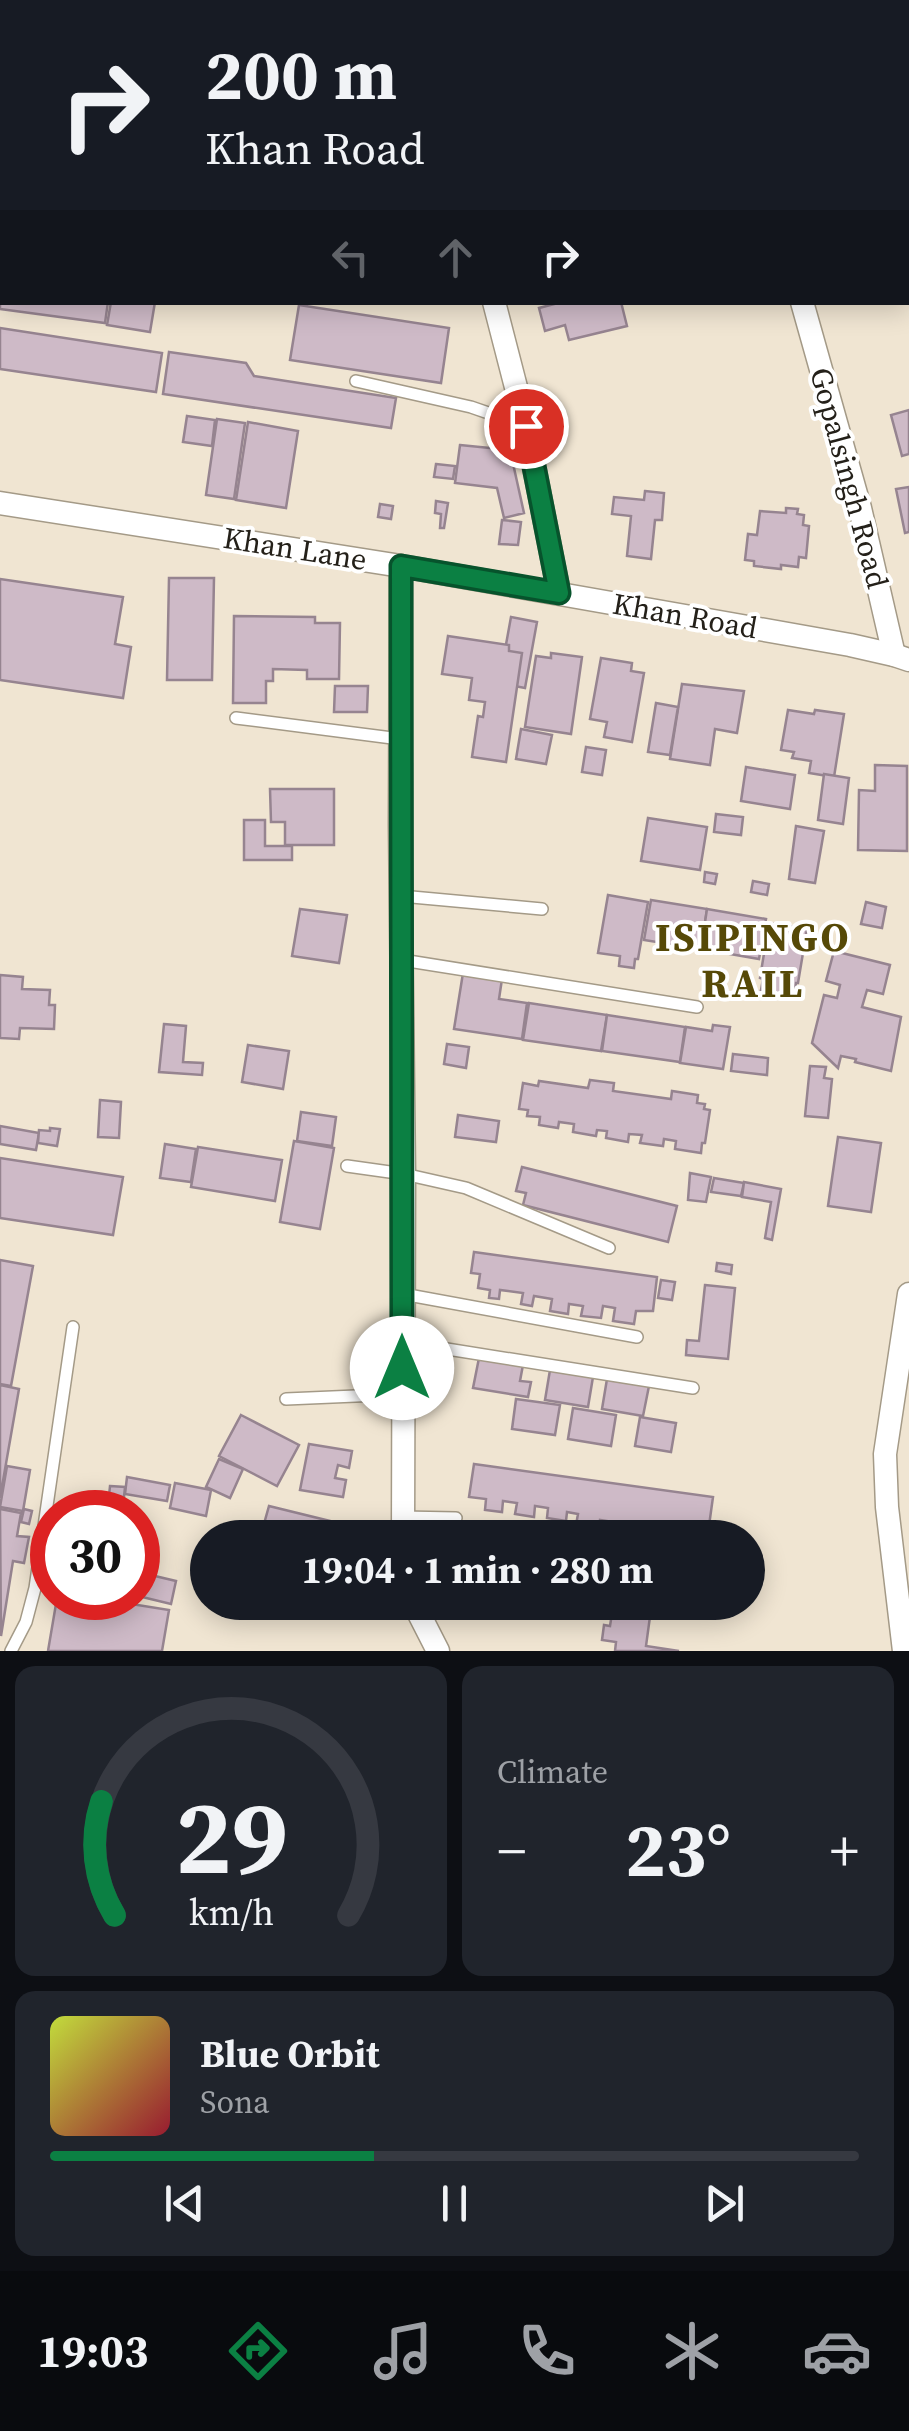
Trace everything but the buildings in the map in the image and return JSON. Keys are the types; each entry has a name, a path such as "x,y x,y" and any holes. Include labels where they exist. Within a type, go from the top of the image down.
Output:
{"street":[{"path":"495,305 526,426 559,593"},
{"name":"Gopalsingh Road","path":"803,305 902,657"},
{"name":"Khan Lane","path":"0,503 401,566 402,1520"},
{"name":"Khan Road","path":"401,566 902,657"},
{"path":"904,1651 902,1571 887,1507 885,1454 909,1294"},
{"path":"422,1620 438,1651"}],"lane":[{"path":"356,381 471,407 526,426"},
{"path":"236,718 400,738"},
{"path":"401,896 542,909"},
{"path":"402,960 698,1007"},
{"path":"347,1166 466,1188 609,1248"},
{"path":"403,1294 637,1338"},
{"path":"11,1651 26,1622 34,1588 73,1327"},
{"path":"402,1342 693,1388"},
{"path":"286,1399 402,1394"},
{"path":"444,1520 456,1518"}],"district":[{"name":"ISIPINGO RAIL","path":"753,960"}],"route":[{"path":"402,1368 401,566 559,593 526,426"}]}
